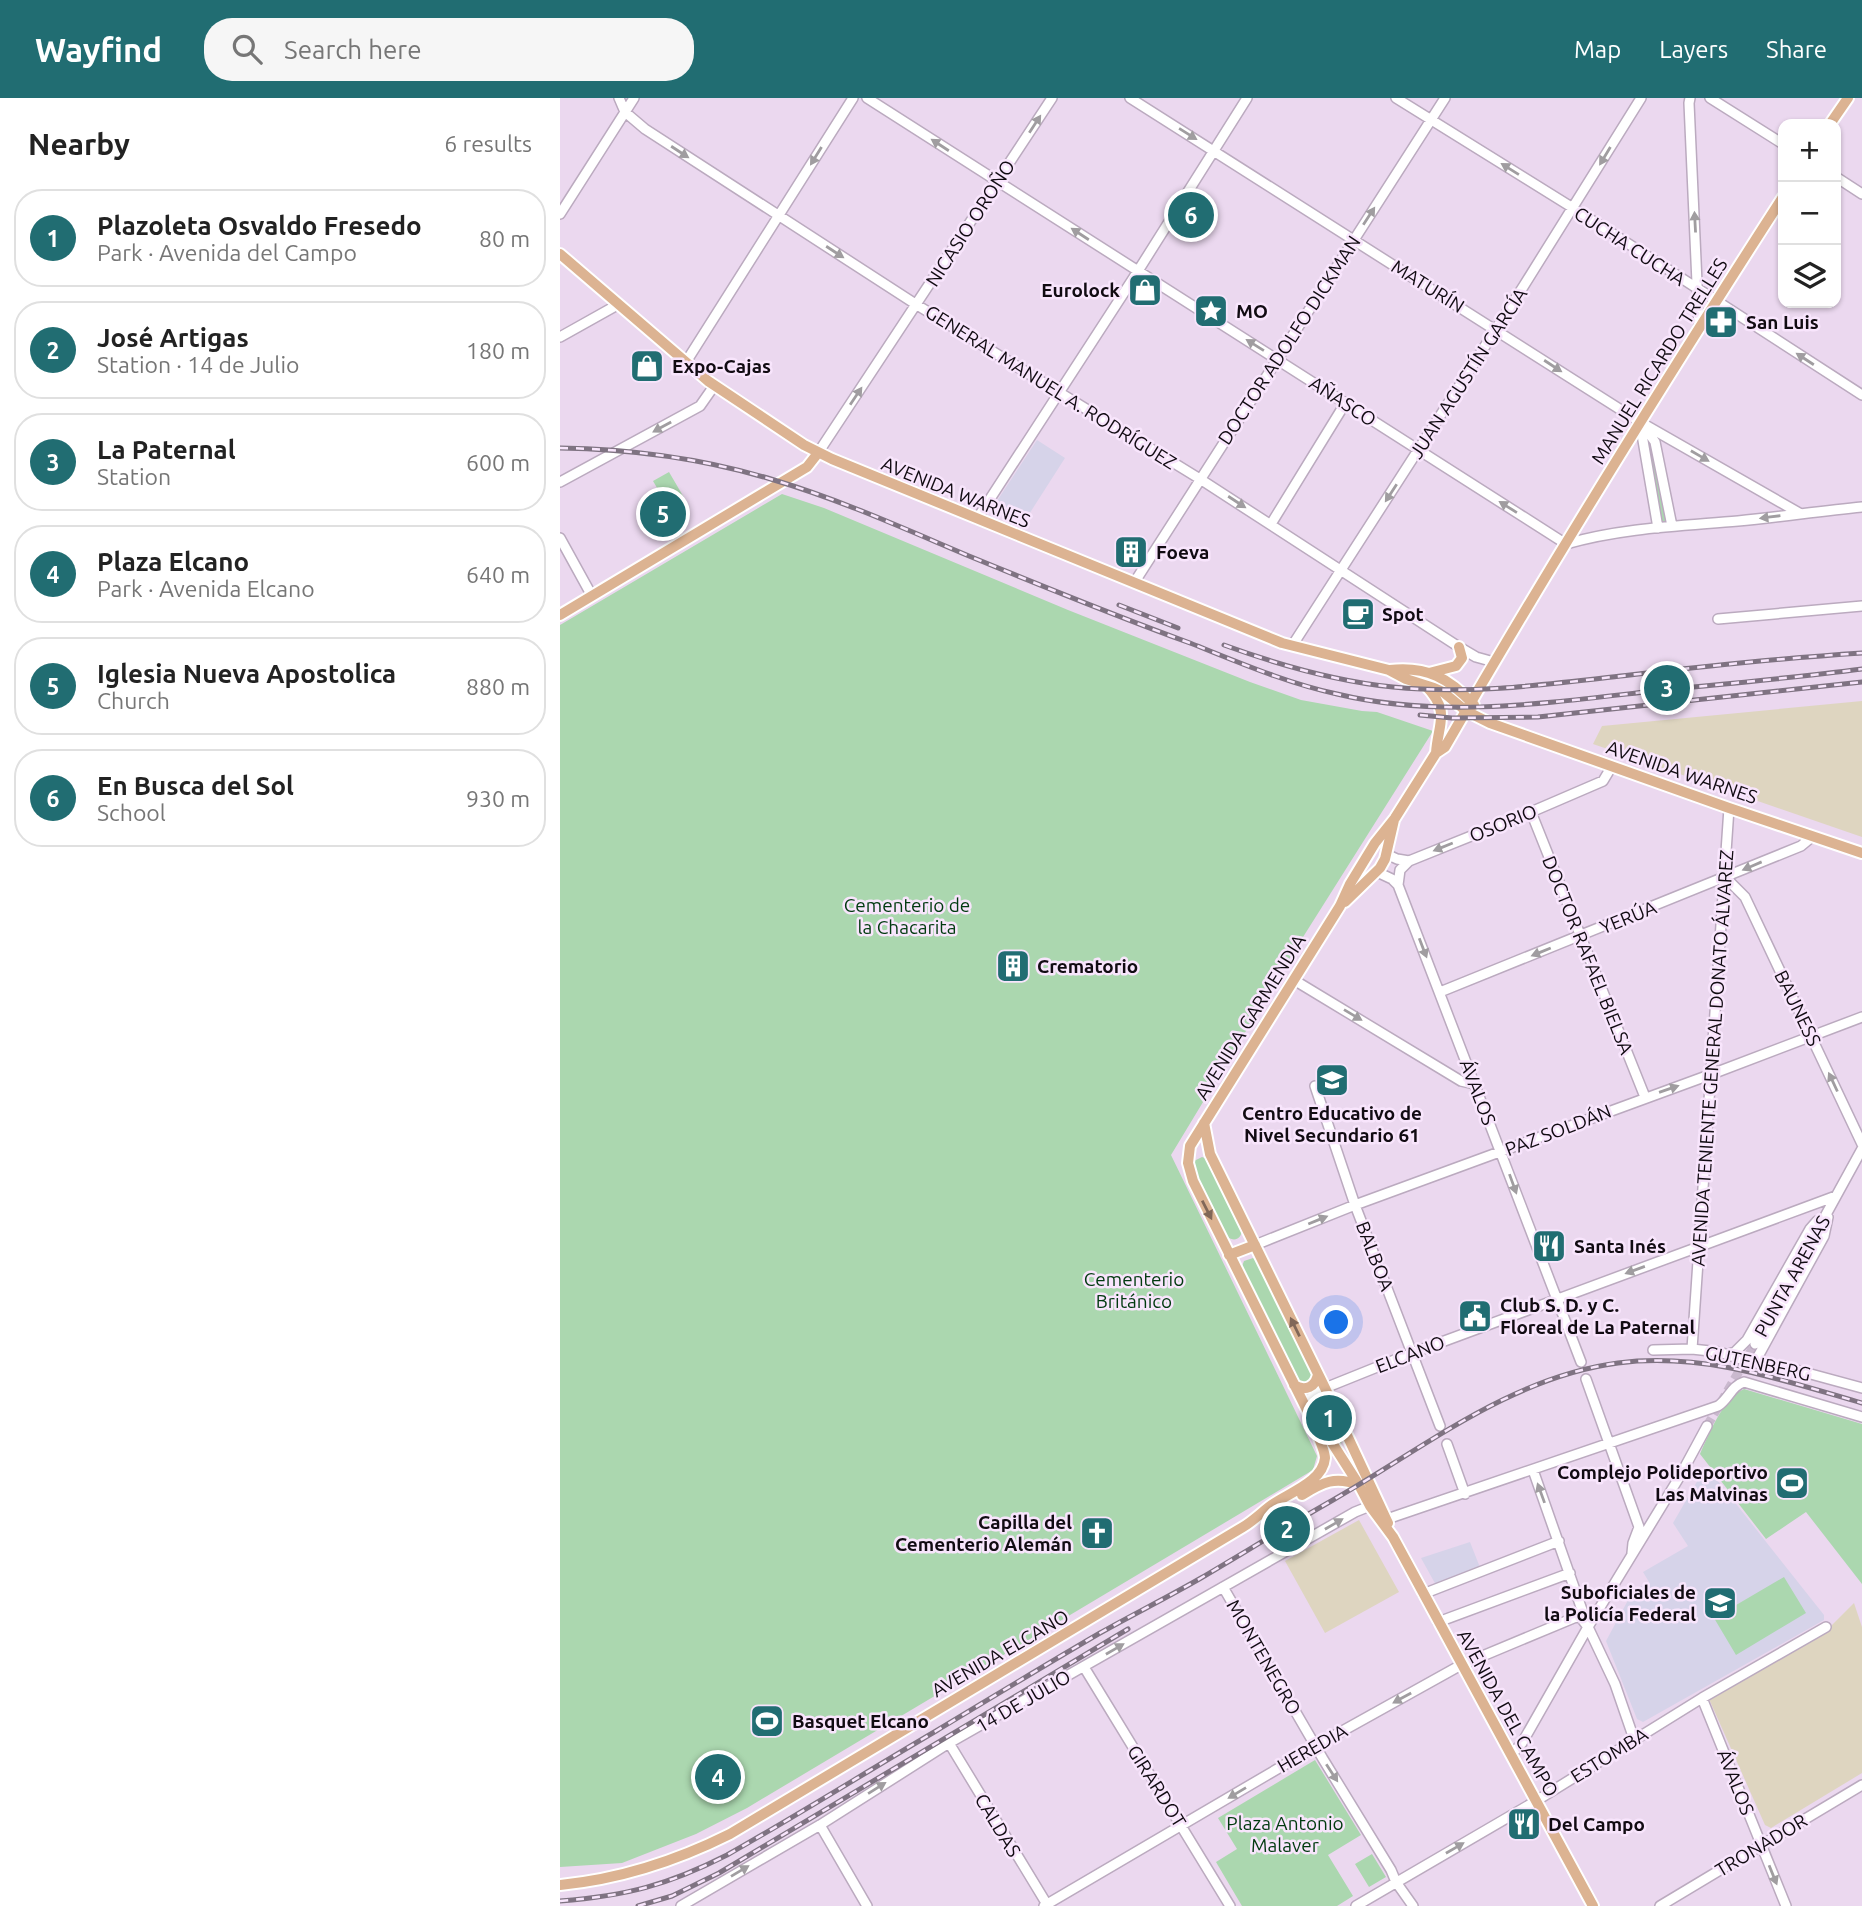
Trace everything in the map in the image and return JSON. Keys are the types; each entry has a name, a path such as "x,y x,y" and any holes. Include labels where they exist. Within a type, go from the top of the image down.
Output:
{"main road":[{"path":"1833,119 1848,98"},
{"name":"MANUEL RICARDO TRELLES","path":"1494,662 1640,422 1778,205"},
{"name":"AVENIDA WARNES","path":"562,258 714,386 818,453 1292,646 1389,670 1406,679 1443,691 1469,706 1490,723 1862,853"},
{"path":"560,615 807,467 818,453"},
{"path":"1429,673 1456,666 1462,658 1459,647"},
{"name":"AVENIDA GARMENDIA","path":"1190,1146 1340,906 1366,857 1395,818 1436,753 1445,747 1494,662"},
{"name":"AVENIDA WARNES","path":"1389,670 1408,668 1452,683 1469,706"},
{"path":"1426,686 1438,700 1441,712 1442,725 1436,753"},
{"path":"1457,726 1474,722 1490,723"},
{"name":"AVENIDA GARMENDIA","path":"1340,906 1383,864 1395,818"},
{"path":"1377,872 1368,870 1366,857 1378,851 1386,854"},
{"name":"AVENIDA DEL CAMPO","path":"1204,1123 1210,1154 1325,1388 1393,1536 1593,1906"},
{"name":"AVENIDA DEL CAMPO","path":"1190,1146 1189,1172 1306,1409 1324,1452 1320,1478"},
{"path":"1229,1255 1255,1245"},
{"path":"1294,1385 1301,1389 1309,1388 1316,1382 1318,1374"},
{"name":"AVENIDA DEL CAMPO","path":"1306,1409 1322,1427 1370,1506 1393,1536"},
{"path":"1343,1459 1348,1439"},
{"name":"AVENIDA ELCANO","path":"560,1885 644,1869 686,1855 730,1834 1104,1612 1259,1517 1268,1508 1309,1482 1333,1473 1343,1459"},
{"path":"1320,1478 1359,1485"}],"street":[{"name":"GENERAL MANUEL A. RODRÍGUEZ","path":"619,98 625,112 645,129 778,216 1200,479 1459,647 1476,657 1494,662"},
{"path":"560,214 634,98"},
{"path":"686,362 853,98"},
{"name":"AÑASCO","path":"866,98 1566,544"},
{"name":"NICASIO OROÑO","path":"818,453 1052,98"},
{"name":"MATURÍN","path":"1130,98 1640,422 1801,514"},
{"path":"978,519 1247,98"},
{"name":"CUCHA CUCHA","path":"1396,98 1573,208 1862,396"},
{"name":"DOCTOR ADOLFO DICKMAN","path":"1134,583 1445,98"},
{"name":"JUAN AGUSTÍN GARCÍA","path":"1292,646 1641,98"},
{"path":"1690,98 1699,328"},
{"path":"1710,98 1778,141"},
{"path":"1841,180 1862,194"},
{"path":"560,337 619,304"},
{"path":"560,482 700,406 714,386"},
{"path":"1271,524 1346,402"},
{"path":"1640,422 1655,443 1672,526"},
{"path":"1640,422 1658,528"},
{"path":"1566,544 1590,537 1672,526 1862,506"},
{"path":"560,538 592,596"},
{"path":"1718,620 1862,606"},
{"name":"OSORIO","path":"1409,861 1531,813 1603,781 1612,766"},
{"name":"AVENIDA TENIENTE GENERAL DONATO ÁLVAREZ","path":"1692,1349 1729,808"},
{"name":"DOCTOR RAFAEL BIELSA","path":"1531,813 1645,1097"},
{"name":"YERÚA","path":"1440,992 1801,846 1813,836"},
{"path":"1386,854 1409,861"},
{"path":"1377,872 1398,885 1400,870 1409,861"},
{"name":"BAUNESS","path":"1725,877 1745,897 1862,1147"},
{"name":"ÁVALOS","path":"1398,885 1581,1362"},
{"path":"1294,980 1461,1081 1474,1084"},
{"name":"PAZ SOLDÁN","path":"1255,1245 1355,1205 1862,1017"},
{"name":"BALBOA","path":"1315,1086 1355,1205 1440,1426"},
{"name":"PUNTA ARENAS","path":"1755,1345 1862,1147"},
{"name":"ELCANO","path":"1306,1409 1311,1398 1325,1388 1412,1353 1836,1196"},
{"name":"PUNTA ARENAS","path":"1729,1354 1735,1352 1747,1340 1810,1229 1830,1207"},
{"name":"PUNTA ARENAS","path":"1755,1362 1824,1236 1830,1207"},
{"name":"GUTENBERG","path":"1653,1350 1692,1349 1729,1354 1862,1388"},
{"path":"1586,1379 1639,1527 1631,1555"},
{"name":"GUTENBERG","path":"1610,1443 1713,1408 1722,1403 1737,1385 1744,1382 1862,1417"},
{"path":"1511,1755 1522,1743 1707,1426"},
{"path":"1387,1519 1610,1443"},
{"path":"1447,1444 1465,1494"},
{"path":"1533,1470 1588,1626 1615,1684 1634,1739"},
{"name":"14 DE JULIO","path":"681,1906 820,1825 949,1744 1354,1512 1370,1506"},
{"path":"1423,1594 1559,1541"},
{"path":"1438,1622 1570,1573"},
{"name":"MONTENEGRO","path":"1223,1587 1396,1882 1413,1906"},
{"name":"HEREDIA","path":"1046,1905 1308,1751 1318,1750 1328,1739 1461,1665 1576,1617 1581,1618 1588,1626"},
{"name":"ESTOMBA","path":"1356,1906 1536,1801 1702,1698 1826,1627"},
{"name":"GIRARDOT","path":"1084,1667 1230,1906"},
{"name":"ÁVALOS","path":"1702,1698 1786,1906"},
{"name":"CALDAS","path":"949,1744 1046,1905"},
{"name":"TRONADOR","path":"1660,1906 1862,1785"},
{"path":"820,1825 867,1906"}],"shaded area":[{"path":"1037,440 1065,458 1026,519 995,504"},
{"path":"1862,701 1862,837 1593,744 1602,726"},
{"name":"Suboficiales de la Policía Federal","path":"1706,1466 1824,1615 1824,1620 1643,1722 1637,1719 1606,1641 1633,1591 1649,1582 1643,1572 1688,1546 1673,1523"},
{"path":"1359,1520 1399,1592 1325,1633 1285,1561"},
{"path":"1470,1542 1481,1570 1437,1587 1421,1558"},
{"path":"1854,1603 1862,1627 1862,1773 1771,1828 1765,1825 1709,1699 1831,1626"}],"green space":[{"path":"1654,447 1672,526 1658,528 1646,450"},
{"path":"669,472 686,501 670,510 653,481"},
{"name":"Cementerio de la Chacarita","path":"782,494 824,508 1068,610 1250,682 1301,700 1377,712 1433,731 1298,945 1171,1155 1317,1456 1313,1470 747,1808 696,1834 622,1863 560,1867 560,625"},
{"path":"1202,1157 1207,1159 1242,1230 1237,1239 1227,1237 1193,1167 1194,1161"},
{"path":"1253,1258 1257,1260 1312,1374 1308,1382 1299,1383 1241,1269 1244,1261"},
{"name":"Complejo Polideportivo Las Malvinas","path":"1744,1389 1862,1424 1862,1584 1806,1512 1766,1539 1700,1454 1723,1408"},
{"path":"1319,1400 1327,1403 1342,1433 1341,1445 1338,1445 1316,1403"},
{"path":"1784,1577 1806,1613 1736,1655 1714,1618"},
{"name":"Plaza Antonio Malaver","path":"1315,1760 1361,1835 1328,1855 1353,1896 1337,1906 1242,1906 1216,1862 1237,1849 1218,1818"},
{"path":"1372,1854 1386,1877 1369,1887 1355,1864"}],"tunnel":[{"path":"1707,1426 1755,1344"}],"railway":[{"path":"560,448 668,456 722,466 774,480 848,506 1051,590 1262,671 1299,684 1376,702 1455,707 1534,704 1862,669"},
{"path":"1119,605 1178,628"},
{"path":"1224,645 1349,681 1393,687 1452,690 1541,685 1862,653"},
{"path":"1420,715 1452,718 1538,717 1862,682"},
{"path":"560,1901 606,1896 646,1887 685,1874 727,1855 1100,1633 1201,1578 1469,1417 1541,1383 1618,1363 1681,1361 1742,1370 1862,1403"},
{"path":"638,1906 672,1896 719,1873 1128,1629"}],"place":[{"name":"En Busca del Sol","path":"1191,215"},
{"name":"Eurolock","path":"1145,290"},
{"name":"MO","path":"1211,311"},
{"name":"San Luis","path":"1721,322"},
{"name":"Expo-Cajas","path":"647,366"},
{"name":"Iglesia Nueva Apostolica","path":"663,514"},
{"name":"Foeva","path":"1131,552"},
{"name":"Spot","path":"1358,614"},
{"name":"La Paternal","path":"1667,688"},
{"name":"Crematorio","path":"1013,966"},
{"name":"Centro Educativo de Nivel Secundario 61","path":"1332,1080"},
{"name":"Santa Inés","path":"1549,1246"},
{"name":"Club S. D. y C. Floreal de La Paternal","path":"1475,1316"},
{"name":"Plazoleta Osvaldo Fresedo","path":"1329,1418"},
{"name":"Complejo Polideportivo Las Malvinas","path":"1792,1483"},
{"name":"José Artigas","path":"1287,1529"},
{"name":"Capilla del Cementerio Alemán","path":"1097,1533"},
{"name":"Suboficiales de la Policía Federal","path":"1720,1603"},
{"name":"Basquet Elcano","path":"767,1721"},
{"name":"Plaza Elcano","path":"718,1777"},
{"name":"Del Campo","path":"1524,1824"}],"park label":[{"name":"Cementerio Británico","path":"1134,1290"}]}
